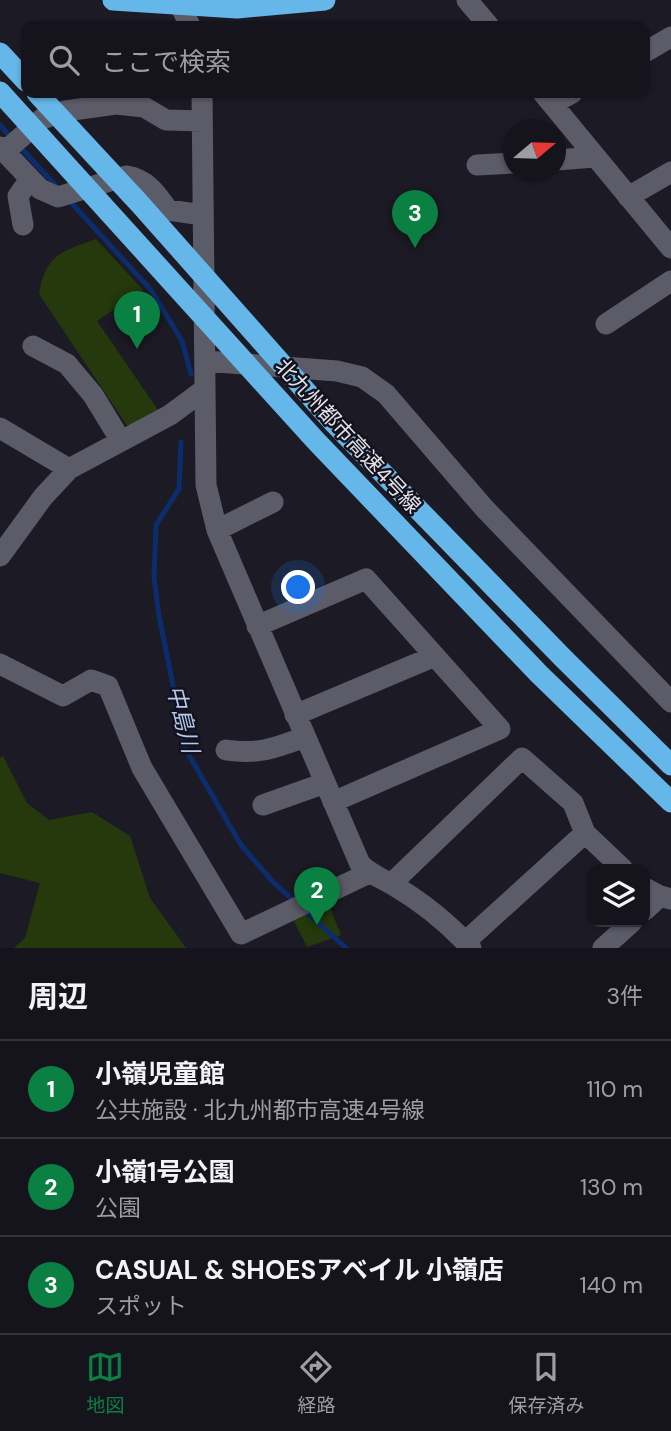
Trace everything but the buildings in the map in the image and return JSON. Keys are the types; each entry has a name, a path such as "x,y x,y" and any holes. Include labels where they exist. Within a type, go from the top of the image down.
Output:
{"highway":[{"path":"113,0 237,8 325,0"},
{"path":"180,3 210,0"},
{"path":"0,53 21,76"},
{"name":"北九州都市高速4号線","path":"0,93 122,224 316,441 539,674 671,802"},
{"name":"北九州都市高速4号線","path":"42,98 141,204 334,423 671,765"}],"street":[{"path":"467,0 485,21"},
{"path":"180,3 188,21"},
{"path":"650,49 671,37"},
{"path":"202,98 205,485 217,530 360,864 369,873 391,884 442,918 468,945 585,833"},
{"path":"548,98 671,248"},
{"path":"23,225 4,149 42,120 65,111 116,104 144,107 166,120 202,121"},
{"path":"566,159 595,157"},
{"path":"477,165 503,164"},
{"path":"628,197 671,172"},
{"path":"16,191 40,190 58,197 126,176 135,178 153,189 168,210 203,215"},
{"path":"606,324 671,281"},
{"path":"33,346 67,364 93,396 121,441"},
{"path":"205,361 337,371 362,377 386,394 485,509 671,702"},
{"path":"0,556 43,498 69,469 170,415 205,389"},
{"path":"0,428 69,469"},
{"path":"217,530 274,502"},
{"path":"257,626 366,579 500,729 329,792 263,805"},
{"path":"295,715 435,656"},
{"path":"0,664 63,695 92,680 108,686 142,768 241,934 369,873"},
{"path":"226,750 247,754 269,751 305,737"},
{"path":"391,884 522,758 573,803 585,833 618,864"},
{"path":"603,948 626,927"}],"green space":[{"path":"96,239 143,290 97,321 158,410 128,427 39,294 46,270 57,256"},
{"path":"3,756 27,803 49,820 92,812 130,836 150,898 186,948 14,948 25,938 40,883 0,873 0,758"},
{"path":"327,900 341,935 307,947 291,915"}],"waterway":[{"name":"中島川","path":"0,125 13,140"},
{"name":"中島川","path":"20,147 58,188"},
{"name":"中島川","path":"67,198 151,290 182,341 191,374"},
{"name":"中島川","path":"181,442 179,489 156,525 154,577 159,616 186,750 241,845 273,882 294,901"},
{"name":"中島川","path":"304,910 346,948"}],"place":[{"name":"CASUAL & SHOESアベイル 小嶺店","path":"415,248"},
{"name":"小嶺児童館","path":"137,349"},
{"name":"小嶺1号公園","path":"317,925"}]}
